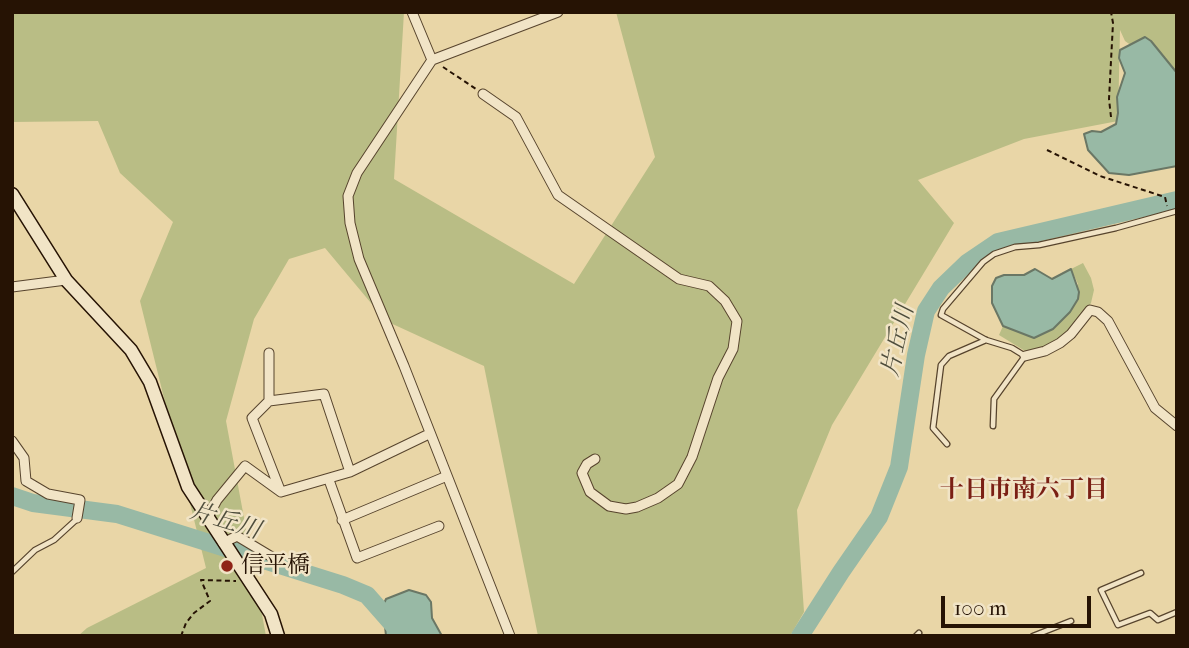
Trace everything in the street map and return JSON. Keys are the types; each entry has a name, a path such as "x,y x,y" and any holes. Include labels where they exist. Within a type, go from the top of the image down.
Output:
{"street":[{"path":"412,12 432,60"},
{"path":"510,636 359,259 350,223 348,196 357,173 432,60 540,15 558,12"},
{"path":"483,94 516,117 558,195 679,279 709,286 725,301 737,321 733,349 718,378 692,457 678,484 658,498 637,507 626,509 609,506 590,492 582,473 587,464 595,459"},
{"path":"12,194 66,280 131,350 150,383 188,487 271,614 278,636"},
{"path":"12,287 66,280"},
{"path":"1025,356 1052,347 1071,334 1090,310 1098,312 1108,321 1155,408 1177,426"},
{"path":"269,353 269,401"},
{"path":"281,492 252,418 269,401 324,394 350,472"},
{"path":"207,519 217,500 245,466 281,492 350,472 429,434"},
{"path":"12,441 24,458 26,481 48,494 80,500 77,519"},
{"path":"342,520 447,476"},
{"path":"329,480 357,558 439,526"},
{"path":"223,543 237,536 277,559"}],"lane":[{"path":"993,426 994,399 1025,356 1012,348 986,340 942,316 943,309 983,262 994,254 1015,247 1039,245 1116,229 1177,212"},
{"path":"947,444 933,428 940,365 949,356 986,340"},
{"path":"12,572 35,550 54,540 77,519"},
{"path":"1142,573 1101,590 1118,625 1150,613 1158,620 1177,612"},
{"path":"1033,636 1071,621"}],"path":[{"path":"1111,12 1111,117"},
{"path":"432,60 483,94"},
{"path":"1047,150 1100,176 1165,197 1168,208"},
{"path":"181,636 194,613 210,601 201,580 250,581"}],"green space":[{"path":"12,12 404,12 394,179 574,284 655,157 616,12 1177,12 1177,73 1151,41 1145,37 1132,46 1125,41 1120,30 1118,121 1024,139 918,180 954,223 832,425 797,510 804,612 790,636 538,636 484,366 386,321 325,248 289,259 254,319 226,421 266,636 78,636 87,628 206,568 140,301 173,222 120,173 98,121 12,122"},
{"path":"1083,263 1094,290 1091,303 1069,333 1038,351 1025,351 999,335 1003,326 1034,338 1078,284 1071,269"}],"shaded area":[{"path":"1145,37 1177,73 1177,166 1129,175 1109,173 1088,150 1084,134 1101,132 1116,124 1117,97 1125,73 1119,58 1120,50"},
{"path":"1035,269 1052,279 1071,269 1079,292 1070,312 1053,329 1034,338 1003,326 992,303 992,286 996,278 1004,275 1024,275"},
{"path":"409,590 426,595 431,602 432,618 442,636 386,636 383,606 386,599"}],"waterway":[{"name":"片丘川","path":"800,636 879,517 899,467 916,355 926,311 941,288 967,263 998,242 1177,200"},
{"name":"片丘川","path":"12,496 33,503 117,514 343,585 367,595 403,636"}],"place":[{"name":"信平橋","path":"227,566"}],"district":[{"name":"十日市南六丁目","path":"1024,491"}]}
